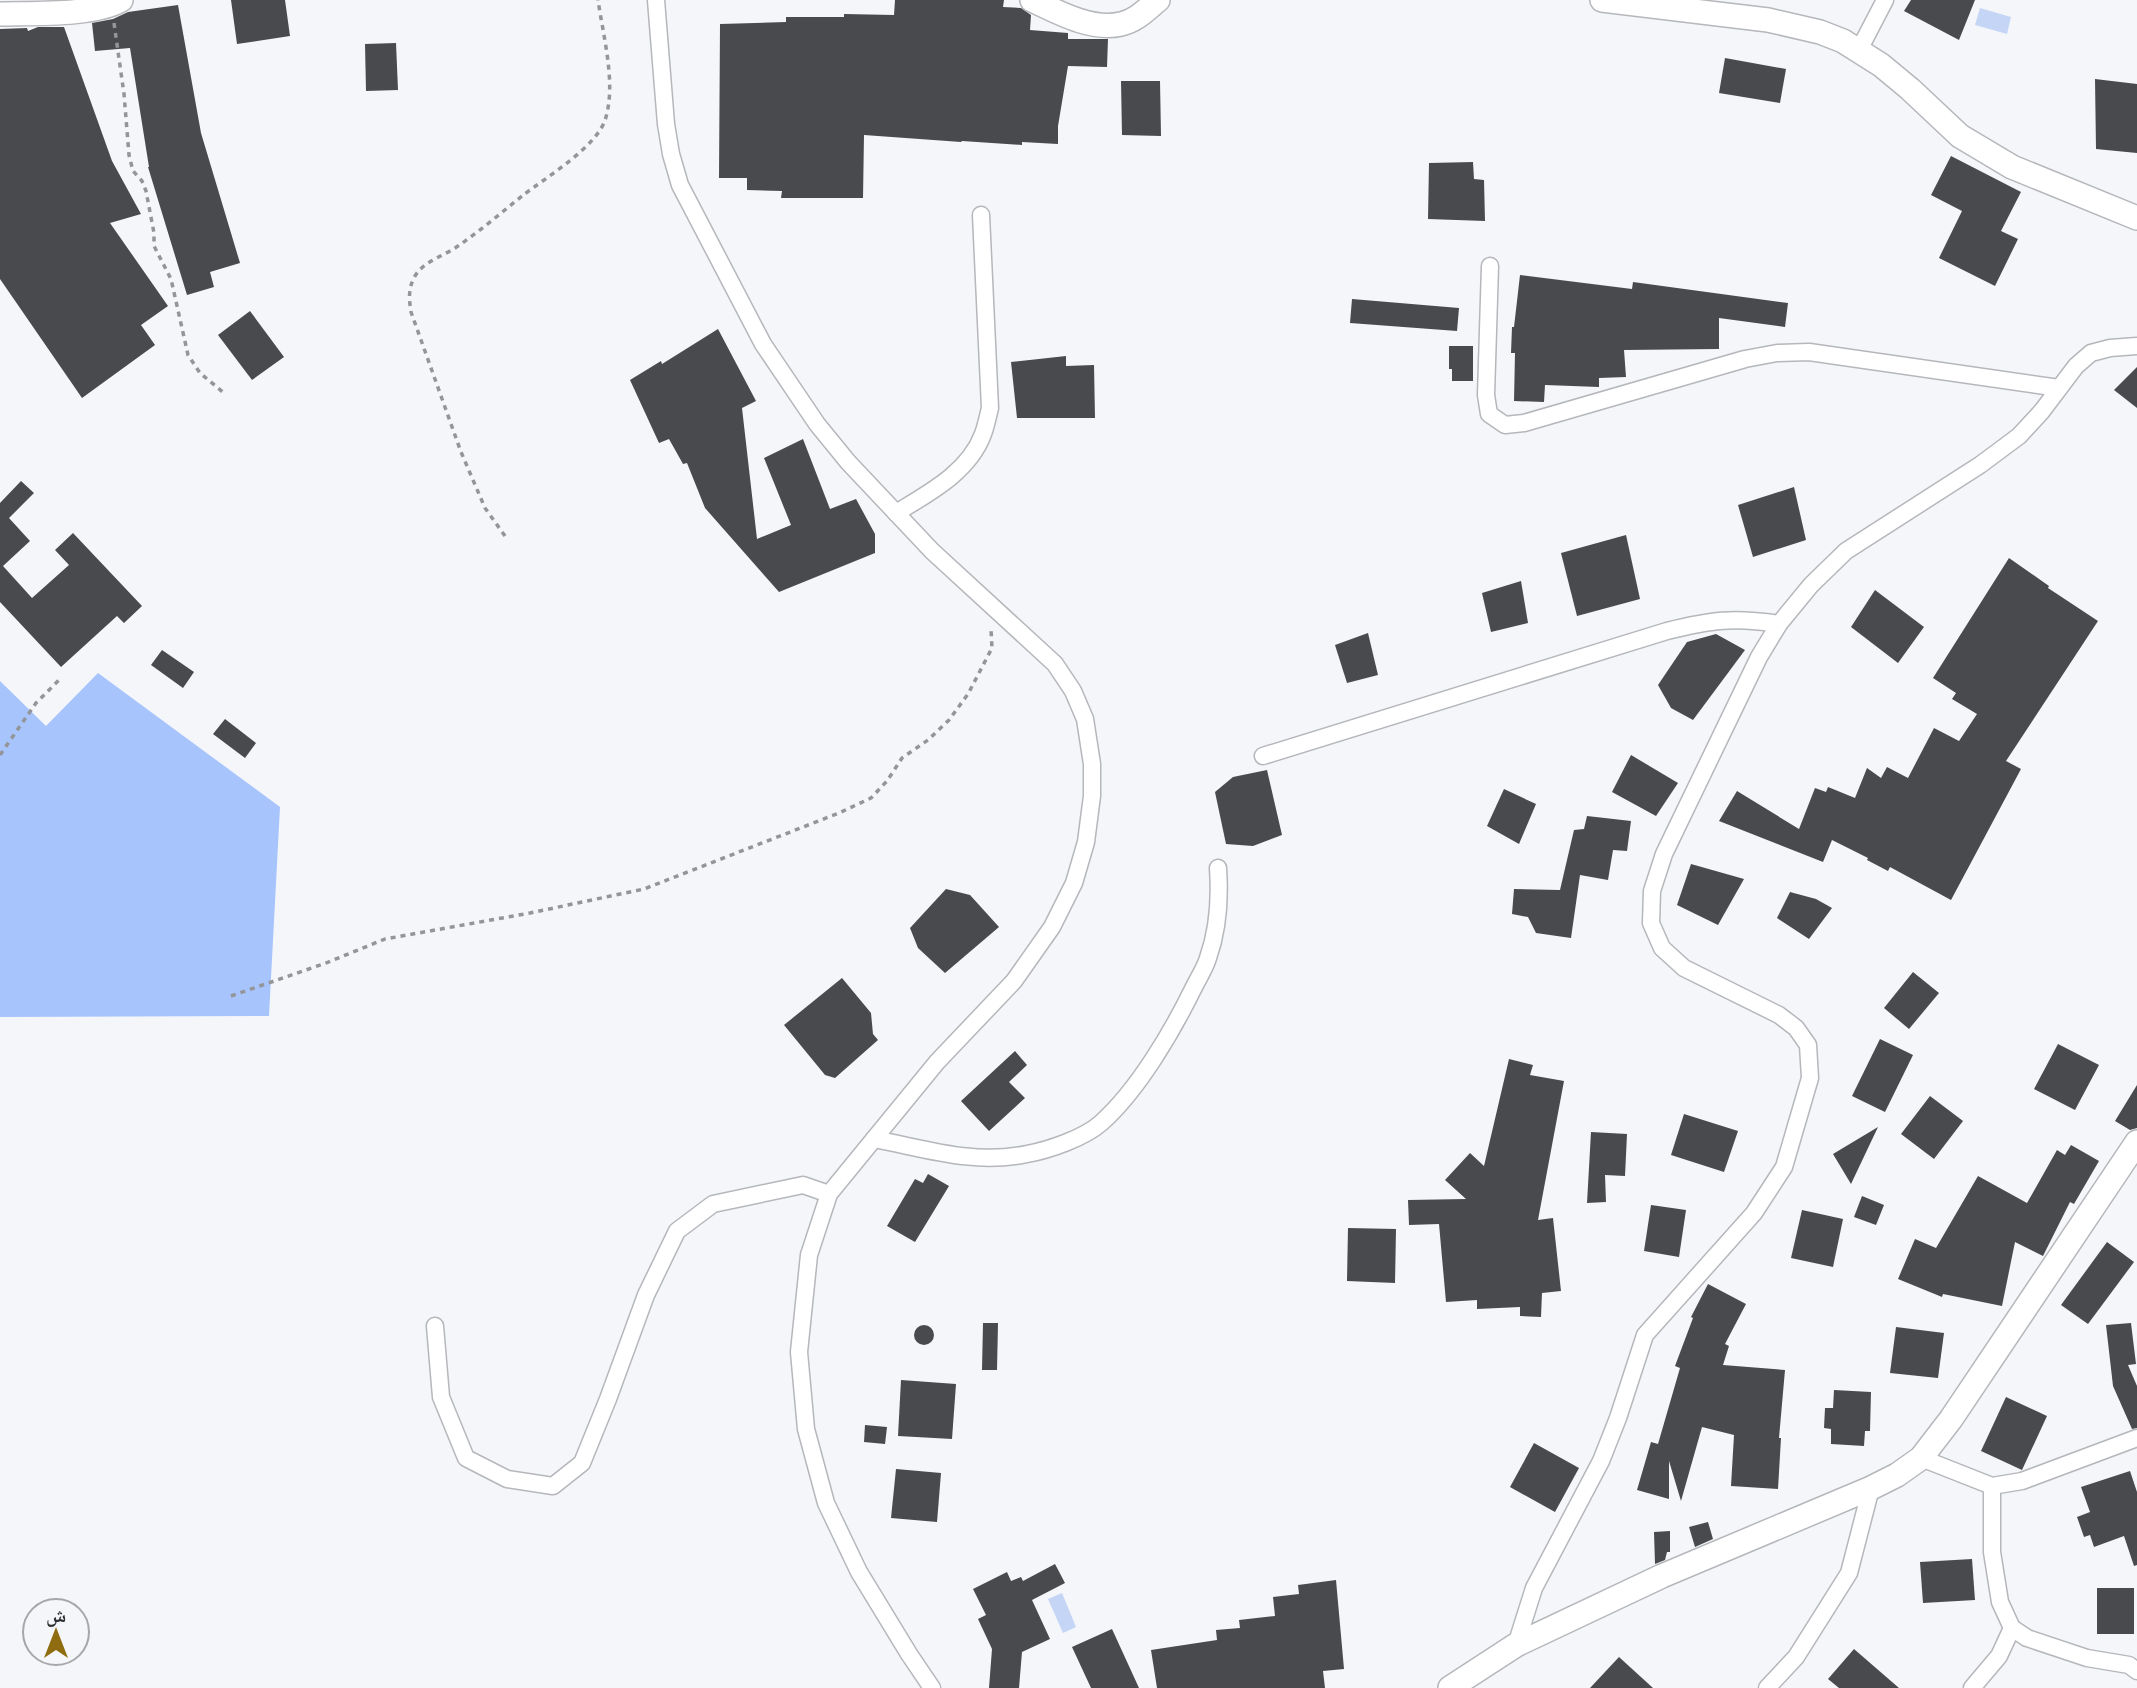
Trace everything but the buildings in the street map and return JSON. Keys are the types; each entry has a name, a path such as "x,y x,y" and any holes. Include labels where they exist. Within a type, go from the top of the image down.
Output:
{"street":[{"path":"656,0 666,124 680,186 763,344 817,424 848,462 932,551 1055,664 1073,691 1085,719 1092,764 1092,796 1086,842 1074,883 1052,926 1014,981 937,1062 829,1194 809,1255 799,1352 806,1429 825,1503 859,1572 932,1688"},
{"path":"1032,0 1098,25 1121,24 1141,15 1157,0"},
{"path":"1602,0 1768,20 1820,32 1843,41 1910,89 1960,136 2012,167 2137,218"},
{"path":"1859,50 1885,0"},
{"path":"0,14 79,11 117,2"},
{"path":"896,513 931,492 957,471 971,456 983,435 990,408 981,215"},
{"path":"1490,266 1486,395 1489,414 1505,425 1524,423 1745,359 1777,353 1809,352 2059,388"},
{"path":"1516,1645 1534,1588 1601,1461 1645,1335 1754,1213 1784,1167 1810,1078 1808,1045 1796,1028 1779,1015 1684,968 1662,948 1651,923 1652,891 1664,854 1759,657 1779,624 1811,585 1846,551 1980,465 2019,436 2076,366 2091,354 2109,348 2137,346"},
{"path":"1263,757 1667,631 1725,619 1779,624"},
{"path":"874,1139 955,1157 992,1158 1026,1154 1061,1145 1100,1125 1146,1068 1181,1011 1208,959 1220,891 1217,868"},
{"path":"1450,1688 1516,1645 1662,1576 1871,1488 1897,1475 1921,1458 1951,1419 2137,1142"},
{"path":"435,1326 441,1397 466,1458 507,1479 553,1486 582,1463 646,1295 677,1231 713,1205 803,1185 829,1194"},
{"path":"1921,1458 1992,1486 2022,1481 2137,1438"},
{"path":"1992,1486 1992,1552 2000,1602 2012,1628 2027,1638 2087,1658 2129,1665 2137,1671"},
{"path":"1768,1688 1796,1657 1849,1573 1871,1488"},
{"path":"1972,1688 1999,1656 2012,1628"}],"path":[{"path":"505,536 485,508 461,452 411,312 410,285 416,273 426,264 457,247 594,139 606,118 609,90 598,0"},
{"path":"117,2 112,12 133,171 146,191 154,246 171,279 188,355 200,373 224,393"},
{"path":"231,996 386,939 645,889 871,798 887,781 902,758 928,740 949,720 968,694 992,648 993,606"},
{"path":"0,755 36,703 59,680"}],"shaded area":[{"path":"1980,8 2011,17 2007,34 1975,25"},
{"path":"98,673 280,807 269,1016 0,1017 0,681 46,726"},
{"path":"1062,1593 1076,1627 1063,1633 1048,1599"}]}
